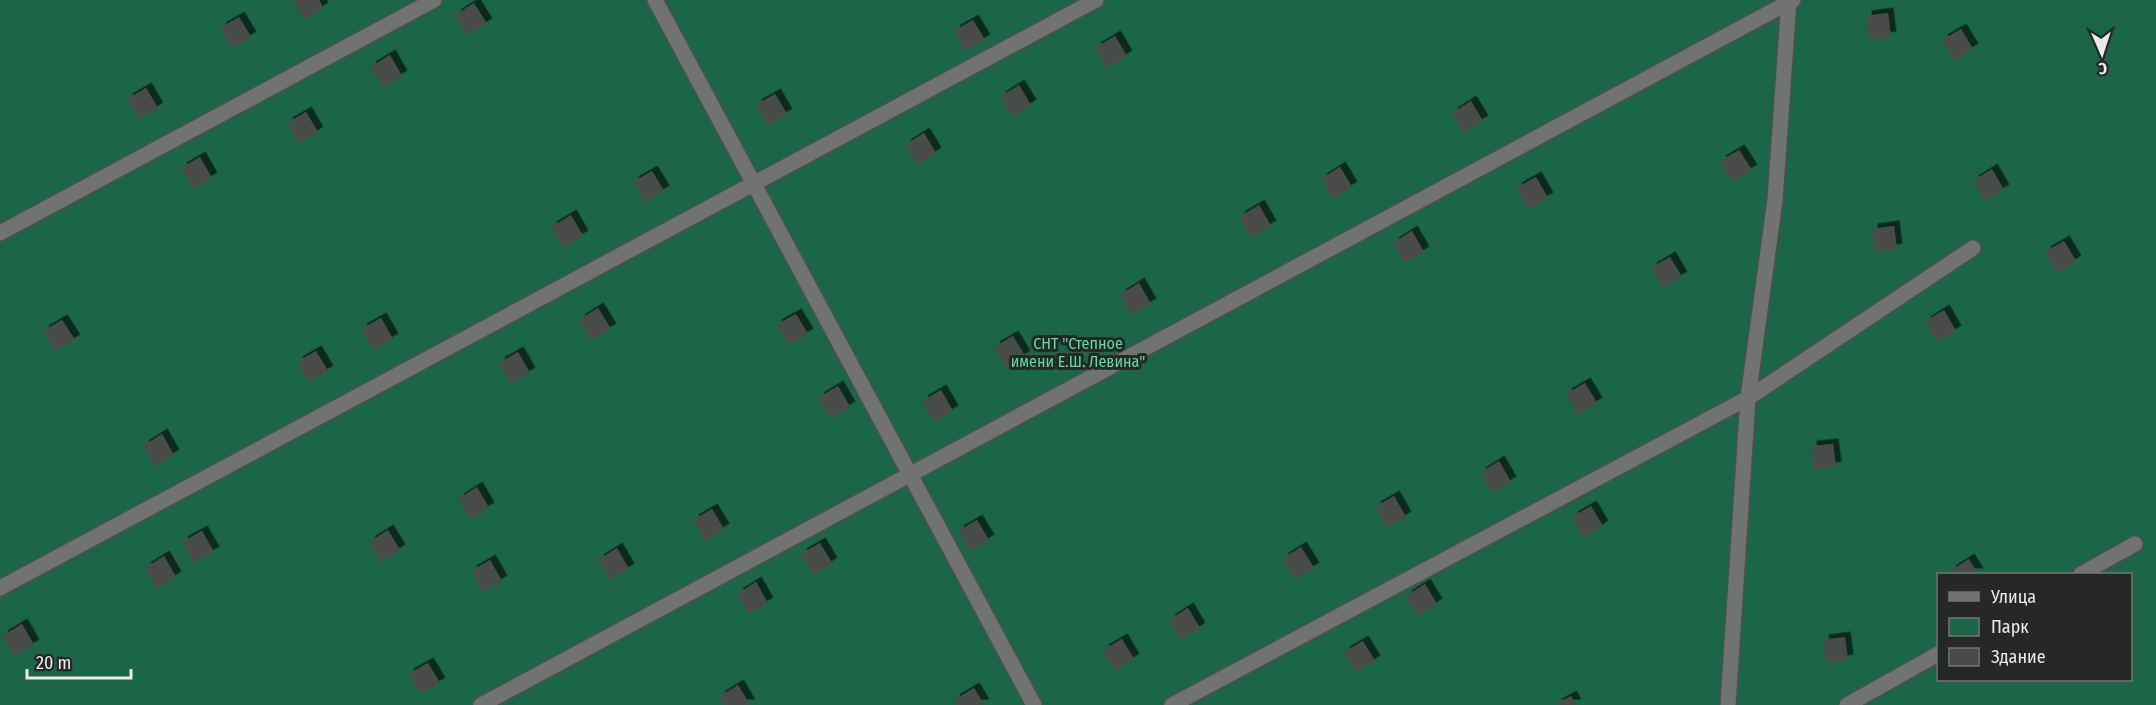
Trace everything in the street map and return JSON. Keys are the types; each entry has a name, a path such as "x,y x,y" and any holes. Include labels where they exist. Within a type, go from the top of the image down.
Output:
{"street":[{"path":"0,232 434,0"},
{"path":"655,0 1034,705"},
{"path":"0,588 1096,0"},
{"path":"1728,705 1748,398 1776,200 1790,1"},
{"path":"481,705 1790,1"},
{"path":"1172,705 1748,398 1973,248"},
{"path":"2083,573 2135,544"},
{"path":"1847,705 1937,655"}],"green space":[{"name":"СНТ \"Степное имени Е.Ш. Левина\"","path":"0,0 2156,0 2156,705 0,705"}],"building":[{"path":"293,0 319,0 323,8 304,20"},
{"path":"474,3 487,24 467,35 455,15"},
{"path":"1888,13 1891,37 1869,40 1866,16"},
{"path":"239,17 251,37 232,48 220,28"},
{"path":"973,20 985,40 965,51 954,31"},
{"path":"1961,29 1973,49 1954,61 1942,40"},
{"path":"1115,36 1127,56 1107,68 1095,48"},
{"path":"390,55 402,76 383,87 370,67"},
{"path":"1019,85 1031,105 1012,117 1000,97"},
{"path":"146,88 158,108 139,119 127,99"},
{"path":"775,94 787,114 768,126 756,105"},
{"path":"1471,101 1483,121 1463,133 1452,113"},
{"path":"306,112 318,132 299,144 287,123"},
{"path":"924,133 936,153 917,165 905,145"},
{"path":"1739,150 1752,170 1732,182 1720,161"},
{"path":"200,157 212,178 193,189 181,168"},
{"path":"1340,167 1352,187 1332,199 1321,179"},
{"path":"1992,169 2004,190 1985,201 1973,181"},
{"path":"652,171 664,191 645,202 633,182"},
{"path":"1536,177 1548,198 1528,209 1516,188"},
{"path":"1259,205 1271,226 1251,237 1239,217"},
{"path":"571,215 583,236 563,247 551,227"},
{"path":"1894,226 1897,249 1875,252 1872,229"},
{"path":"1412,231 1424,252 1405,263 1393,243"},
{"path":"2064,241 2076,261 2057,273 2045,252"},
{"path":"1670,257 1682,277 1663,288 1651,268"},
{"path":"1139,283 1151,304 1132,315 1120,295"},
{"path":"598,308 611,329 591,340 579,320"},
{"path":"1944,310 1956,331 1937,342 1925,322"},
{"path":"796,314 808,334 789,345 776,325"},
{"path":"381,318 393,339 373,350 361,329"},
{"path":"62,320 75,340 55,351 43,331"},
{"path":"1013,336 1025,356 1005,368 994,347"},
{"path":"316,351 328,371 309,382 297,362"},
{"path":"518,352 530,373 511,384 499,363"},
{"path":"1585,383 1597,403 1578,415 1566,394"},
{"path":"838,386 850,407 830,418 818,398"},
{"path":"941,390 953,411 934,422 922,401"},
{"path":"162,434 174,455 155,466 143,446"},
{"path":"1833,444 1836,467 1814,470 1811,446"},
{"path":"1499,461 1511,482 1492,493 1480,473"},
{"path":"477,487 489,508 470,519 458,499"},
{"path":"1394,496 1406,517 1387,528 1375,507"},
{"path":"1591,506 1603,526 1584,538 1572,517"},
{"path":"712,509 724,529 705,541 693,520"},
{"path":"977,520 989,540 970,551 958,531"},
{"path":"388,530 400,550 381,562 369,542"},
{"path":"202,531 214,552 194,563 182,542"},
{"path":"820,543 832,563 813,575 801,554"},
{"path":"1301,547 1314,568 1294,579 1282,559"},
{"path":"617,548 629,569 610,580 598,560"},
{"path":"164,556 176,577 157,588 145,568"},
{"path":"1969,559 1977,573 1951,573 1950,571"},
{"path":"490,560 502,581 483,592 471,571"},
{"path":"756,582 768,603 749,614 737,594"},
{"path":"1425,584 1437,604 1418,616 1406,596"},
{"path":"1188,608 1200,628 1181,640 1169,620"},
{"path":"22,624 34,645 15,656 2,636"},
{"path":"1845,637 1848,660 1826,663 1823,640"},
{"path":"1122,639 1134,659 1115,671 1103,650"},
{"path":"1363,641 1375,661 1356,672 1344,652"},
{"path":"428,663 440,683 421,694 408,674"},
{"path":"738,685 750,705 724,705 719,697"},
{"path":"974,688 984,705 957,705 954,700"},
{"path":"1571,696 1576,705 1555,705"}]}
